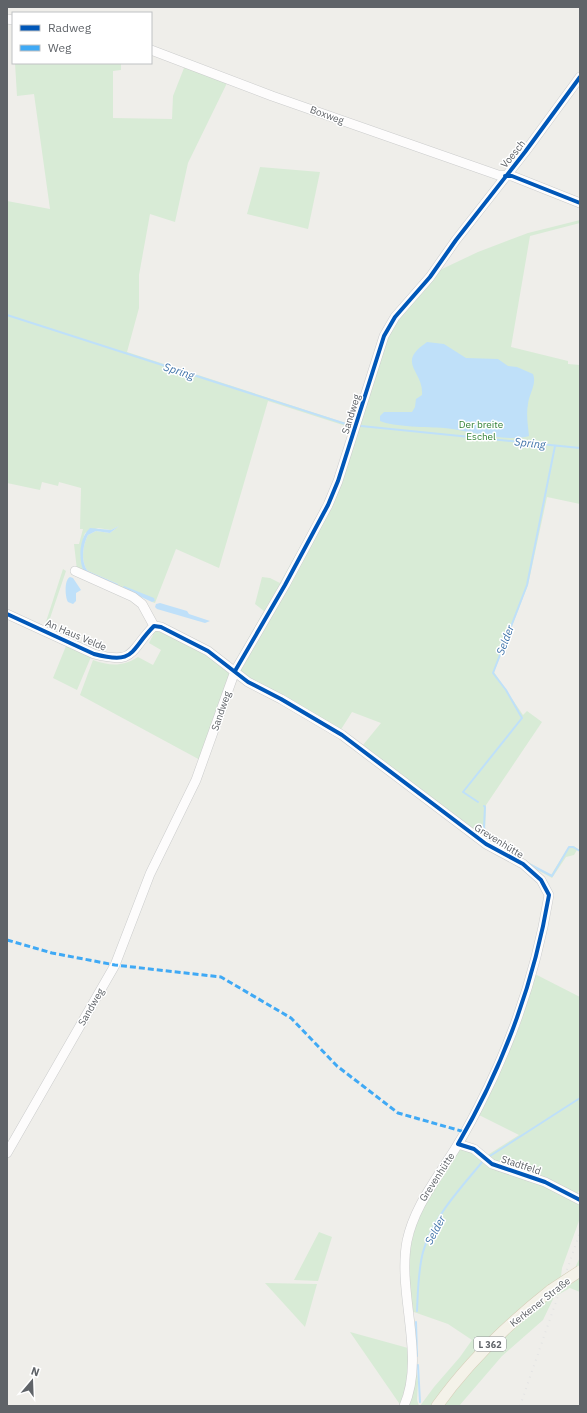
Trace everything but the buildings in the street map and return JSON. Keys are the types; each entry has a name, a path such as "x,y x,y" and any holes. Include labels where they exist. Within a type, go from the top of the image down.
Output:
{"main road":[{"name":"Kerkener Straße","path":"437,1406 462,1374 516,1319 551,1290 580,1271"}],"street":[{"name":"Boxweg","path":"152,50 379,134 498,175 505,176"},
{"name":"Voesch","path":"505,176 526,152 580,77"},
{"name":"Voesch","path":"505,176 512,176 580,203"},
{"name":"Sandweg","path":"7,1153 115,965 150,874 196,780 235,672 292,573 328,505 338,481 384,336 395,317 430,277 505,176"},
{"path":"75,571 133,597 142,604 154,626 161,627 208,651 235,672"},
{"name":"An Haus Velde","path":"7,614 94,654 109,658 122,658 132,654 154,626"},
{"name":"Grevenhütte","path":"235,672 248,682 281,699 363,750 486,844 523,864 540,880 549,894 545,915 518,1017 507,1048 465,1132 419,1205 407,1240 405,1260 412,1369 409,1392 404,1406"},
{"name":"Stadtfeld","path":"465,1132 474,1149 492,1164 545,1182 579,1198"},
{"name":"Stadtfeld","path":"458,1144 474,1149"}],"green space":[{"path":"15,64 121,64 121,70 113,71 113,118 172,119 173,96 184,68 190,66 228,81 188,163 175,222 150,214 139,275 139,308 127,352 352,425 352,428 268,401 219,568 176,549 155,603 152,602 155,600 116,586 118,584 88,571 85,567 83,553 88,535 96,531 110,533 119,526 111,530 98,528 85,533 82,543 82,562 84,572 77,570 74,544 79,544 83,529 80,529 81,488 59,482 58,486 42,482 40,490 7,483 7,201 50,209 34,94 17,96"},
{"path":"260,167 320,172 308,229 247,214"},
{"name":"Der breite Eschel","path":"580,220 580,223 530,236 511,347 568,361 568,364 580,365 580,504 547,497 528,585 494,672 523,715 527,711 542,722 486,805 485,833 488,840 551,875 569,846 574,846 580,851 577,850 574,855 566,857 552,878 488,843 363,745 381,723 352,712 340,731 247,679 238,669 326,513 386,337 394,323 438,268 442,269 478,252 528,233"},
{"path":"334,486 317,523 232,667 264,611 255,604 262,577 270,578 280,583"},
{"path":"63,569 66,571 46,630 44,628"},
{"path":"155,630 159,630 209,656 231,672 202,761 80,695 93,660 110,664 121,664 127,663 138,657 153,665 161,650 149,643 153,635 150,633"},
{"path":"66,646 91,657 77,690 53,678"},
{"path":"533,973 580,997 580,1188 578,1193 573,1193 502,1166 486,1156 519,1135 479,1115 520,1025"},
{"path":"461,1148 471,1151 501,1172 543,1184 580,1205 580,1218 562,1268 561,1276 575,1268 580,1257 580,1267 560,1280 433,1406 420,1406 472,1340 448,1324 411,1311 418,1382 417,1400 419,1406 407,1406 411,1393 408,1285 409,1244 418,1215"},
{"path":"319,1232 332,1237 318,1281 294,1280"},
{"path":"580,1275 580,1292 570,1288 554,1297 543,1320 502,1356 459,1406 443,1406 474,1368 526,1314"},
{"path":"265,1283 317,1284 305,1327"},
{"path":"350,1332 408,1348 408,1381 401,1406"}],"water":[{"path":"427,342 444,344 466,358 498,359 508,366 517,367 533,374 534,382 527,408 529,436 520,438 499,437 453,429 402,426 380,421 380,416 384,412 412,412 415,407 416,399 422,395 419,379 413,367 413,356"},
{"path":"119,526 110,533 96,531 88,535 83,553 85,567 88,571 118,584 118,586 84,572 80,555 84,537 90,528 111,530"},
{"path":"70,577 73,578 81,590 76,593 76,601 73,604 68,602 66,593 67,581"},
{"path":"124,586 154,598 155,601 152,602 124,589"},
{"path":"160,603 187,611 189,614 210,621 205,623 157,609 155,607 156,604"}],"waterway":[{"name":"Spring","path":"7,315 352,426"},
{"name":"Spring","path":"361,426 580,448"},
{"name":"Selder","path":"478,802 463,792 522,718 506,690 493,673 527,585 555,446"},
{"name":"Selder","path":"484,806 484,827 487,840"},
{"name":"Selder","path":"529,864 552,876 569,847 573,847 580,851"},
{"name":"Selder","path":"490,1156 580,1098"},
{"name":"Selder","path":"417,1311 420,1266 423,1252 433,1227 448,1204 483,1161"},
{"name":"Selder","path":"416,1322 417,1356"},
{"name":"Selder","path":"418,1365 420,1402"}],"railway":[{"path":"520,1406 580,1232"}],"marked path":[{"path":"7,940 52,953 115,965 221,977 291,1018 337,1066 398,1113 465,1132"}],"cycle path":[{"path":"235,671 285,585 328,505 338,481 384,336 395,317 430,277 456,240 525,152 580,77"},
{"path":"505,176 512,176 580,203"},
{"path":"7,614 94,654 118,658 125,657 130,654 154,626 161,627 208,651 248,682 281,699 342,735 486,844 523,864 541,880 549,895 535,960 515,1024 489,1085 458,1144 474,1149 492,1164 545,1182 580,1200"}]}
